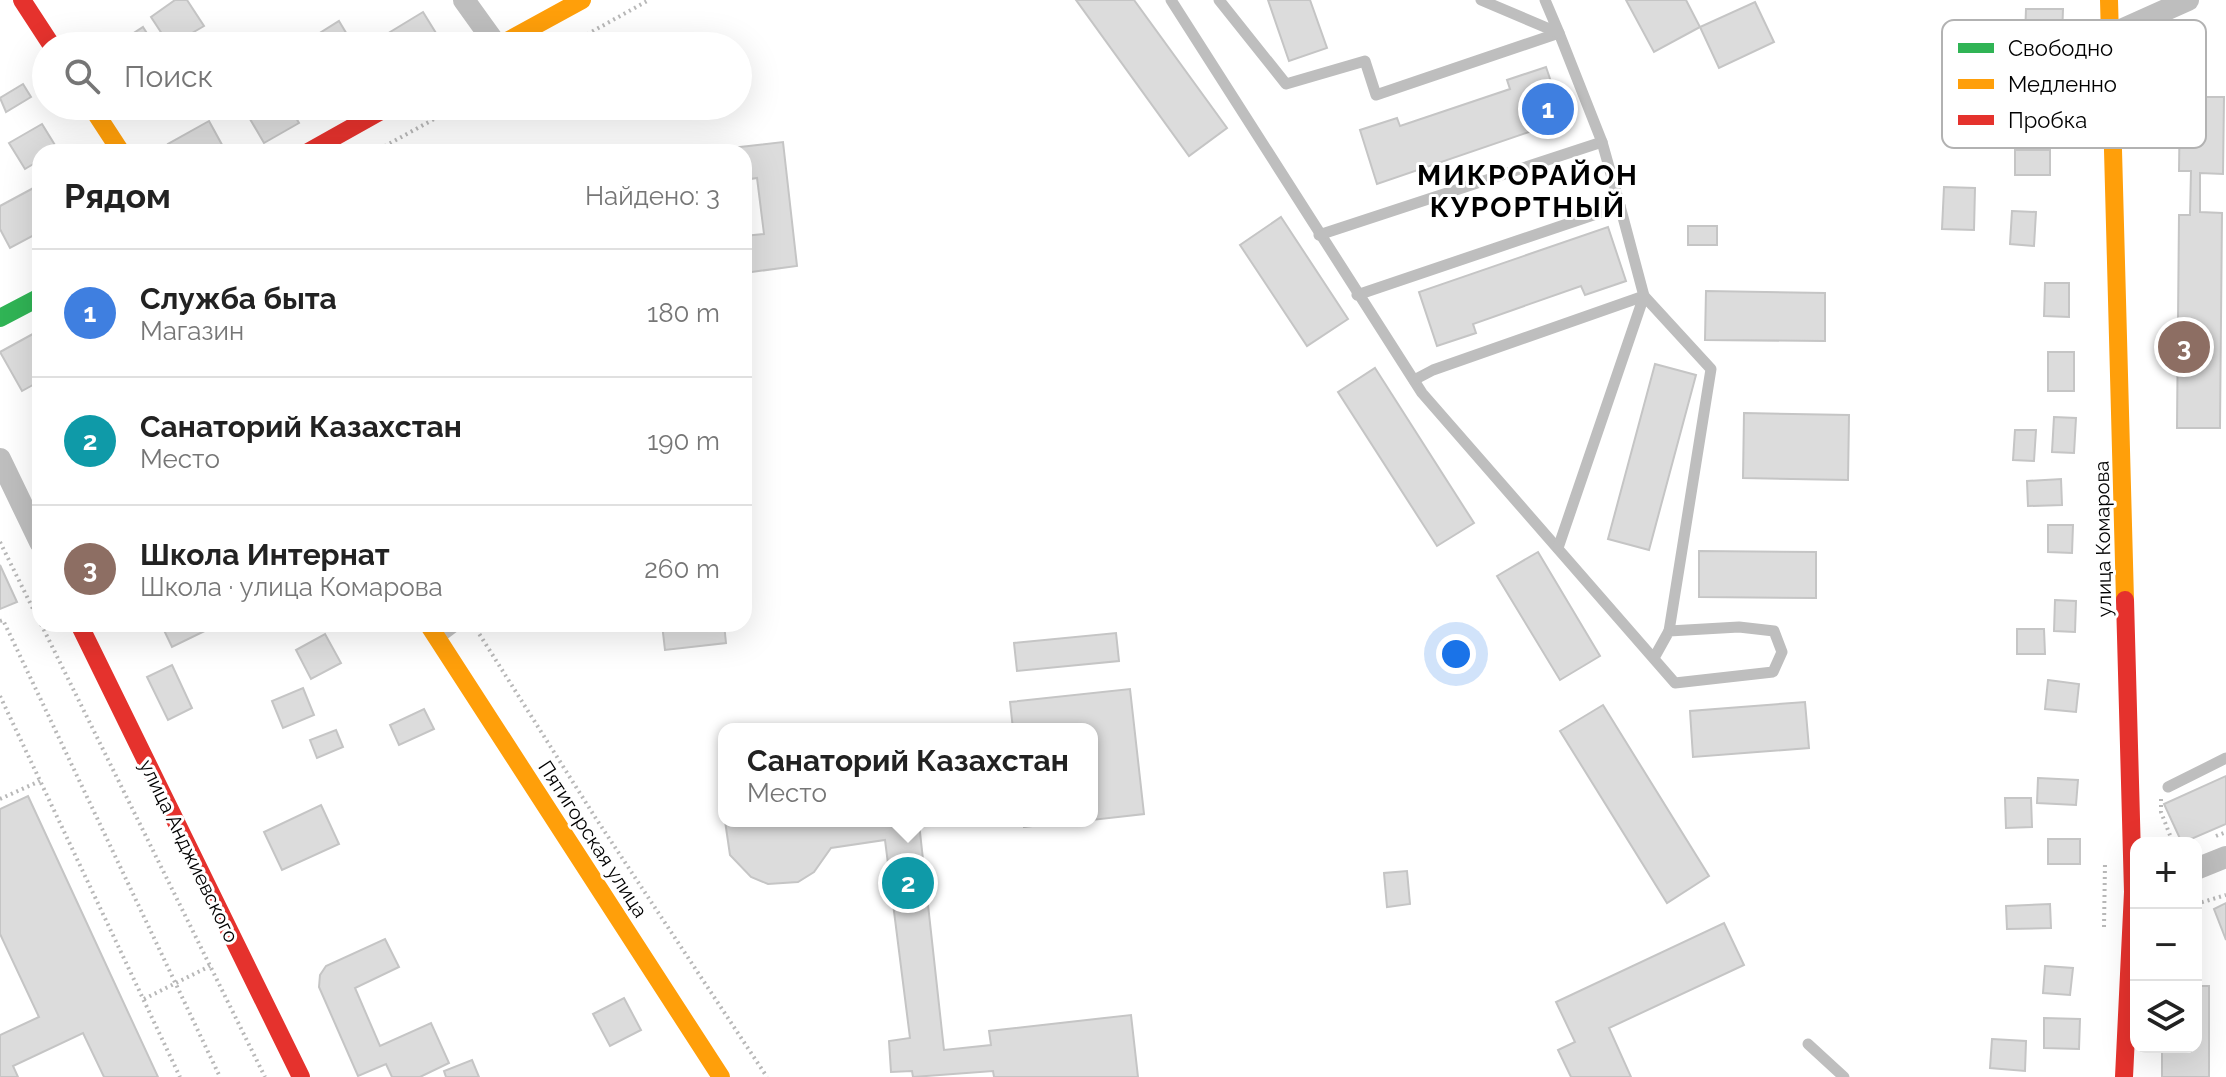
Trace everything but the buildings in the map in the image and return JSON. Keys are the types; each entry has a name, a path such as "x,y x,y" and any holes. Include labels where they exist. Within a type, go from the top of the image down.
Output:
{"street":[{"path":"22,0 43,32"},
{"path":"464,0 487,32"},
{"path":"523,32 582,0"},
{"name":"улица Комарова","path":"2109,0 2111,20"},
{"path":"2143,20 2188,0"},
{"path":"100,120 116,144"},
{"path":"322,144 365,120"},
{"name":"улица Комарова","path":"2115,148 2134,837"},
{"path":"0,318 32,301"},
{"path":"0,459 32,525"},
{"name":"улица Анджиевского","path":"83,632 301,1077"},
{"name":"Пятигорская улица","path":"433,632 721,1077"},
{"path":"2202,867 2226,857"},
{"name":"улица Комарова","path":"2124,1077 2134,909"}],"lane":[{"path":"1171,0 1414,380 1675,683 1773,672 1782,652 1774,631 1739,627 1669,631"},
{"path":"1219,0 1286,84 1365,61 1376,95 1559,33"},
{"path":"1481,0 1559,33"},
{"path":"1545,0 1602,142 1644,296 1711,369 1669,631 1654,658"},
{"path":"1319,235 1602,142"},
{"path":"1357,295 1620,206"},
{"path":"1414,380 1433,370 1644,296"},
{"path":"1558,548 1644,296"},
{"path":"2168,787 2226,758"},
{"path":"1808,1044 1844,1077"}],"path":[{"path":"591,32 649,0"},
{"path":"389,144 432,120"},
{"path":"0,542 32,607"},
{"path":"0,621 3,620 220,1077"},
{"path":"44,632 265,1077"},
{"path":"478,632 595,817 767,1077"},
{"path":"0,696 180,1077"},
{"path":"0,799 40,781"},
{"path":"2168,787 2161,795 2161,812 2171,837"},
{"path":"2202,902 2226,895"},
{"path":"144,1000 210,966"}],"traffic: fast":[{"path":"0,318 32,301"}],"traffic: slow":[{"path":"524,32 582,0"},
{"path":"2109,0 2110,20"},
{"path":"100,120 116,144"},
{"path":"2113,148 2125,600"},
{"path":"433,632 721,1077"}],"traffic: jam":[{"path":"22,0 43,32"},
{"path":"322,144 365,120"},
{"path":"2124,1077 2133,892 2125,600"},
{"path":"83,632 301,1077"}],"place":[{"name":"Служба быта","path":"1548,109"},
{"name":"Школа Интернат","path":"2184,347"},
{"name":"Санаторий Казахстан","path":"908,883"}],"district":[{"name":"МИКРОРАЙОН КУРОРТНЫЙ","path":"1528,191"}]}
